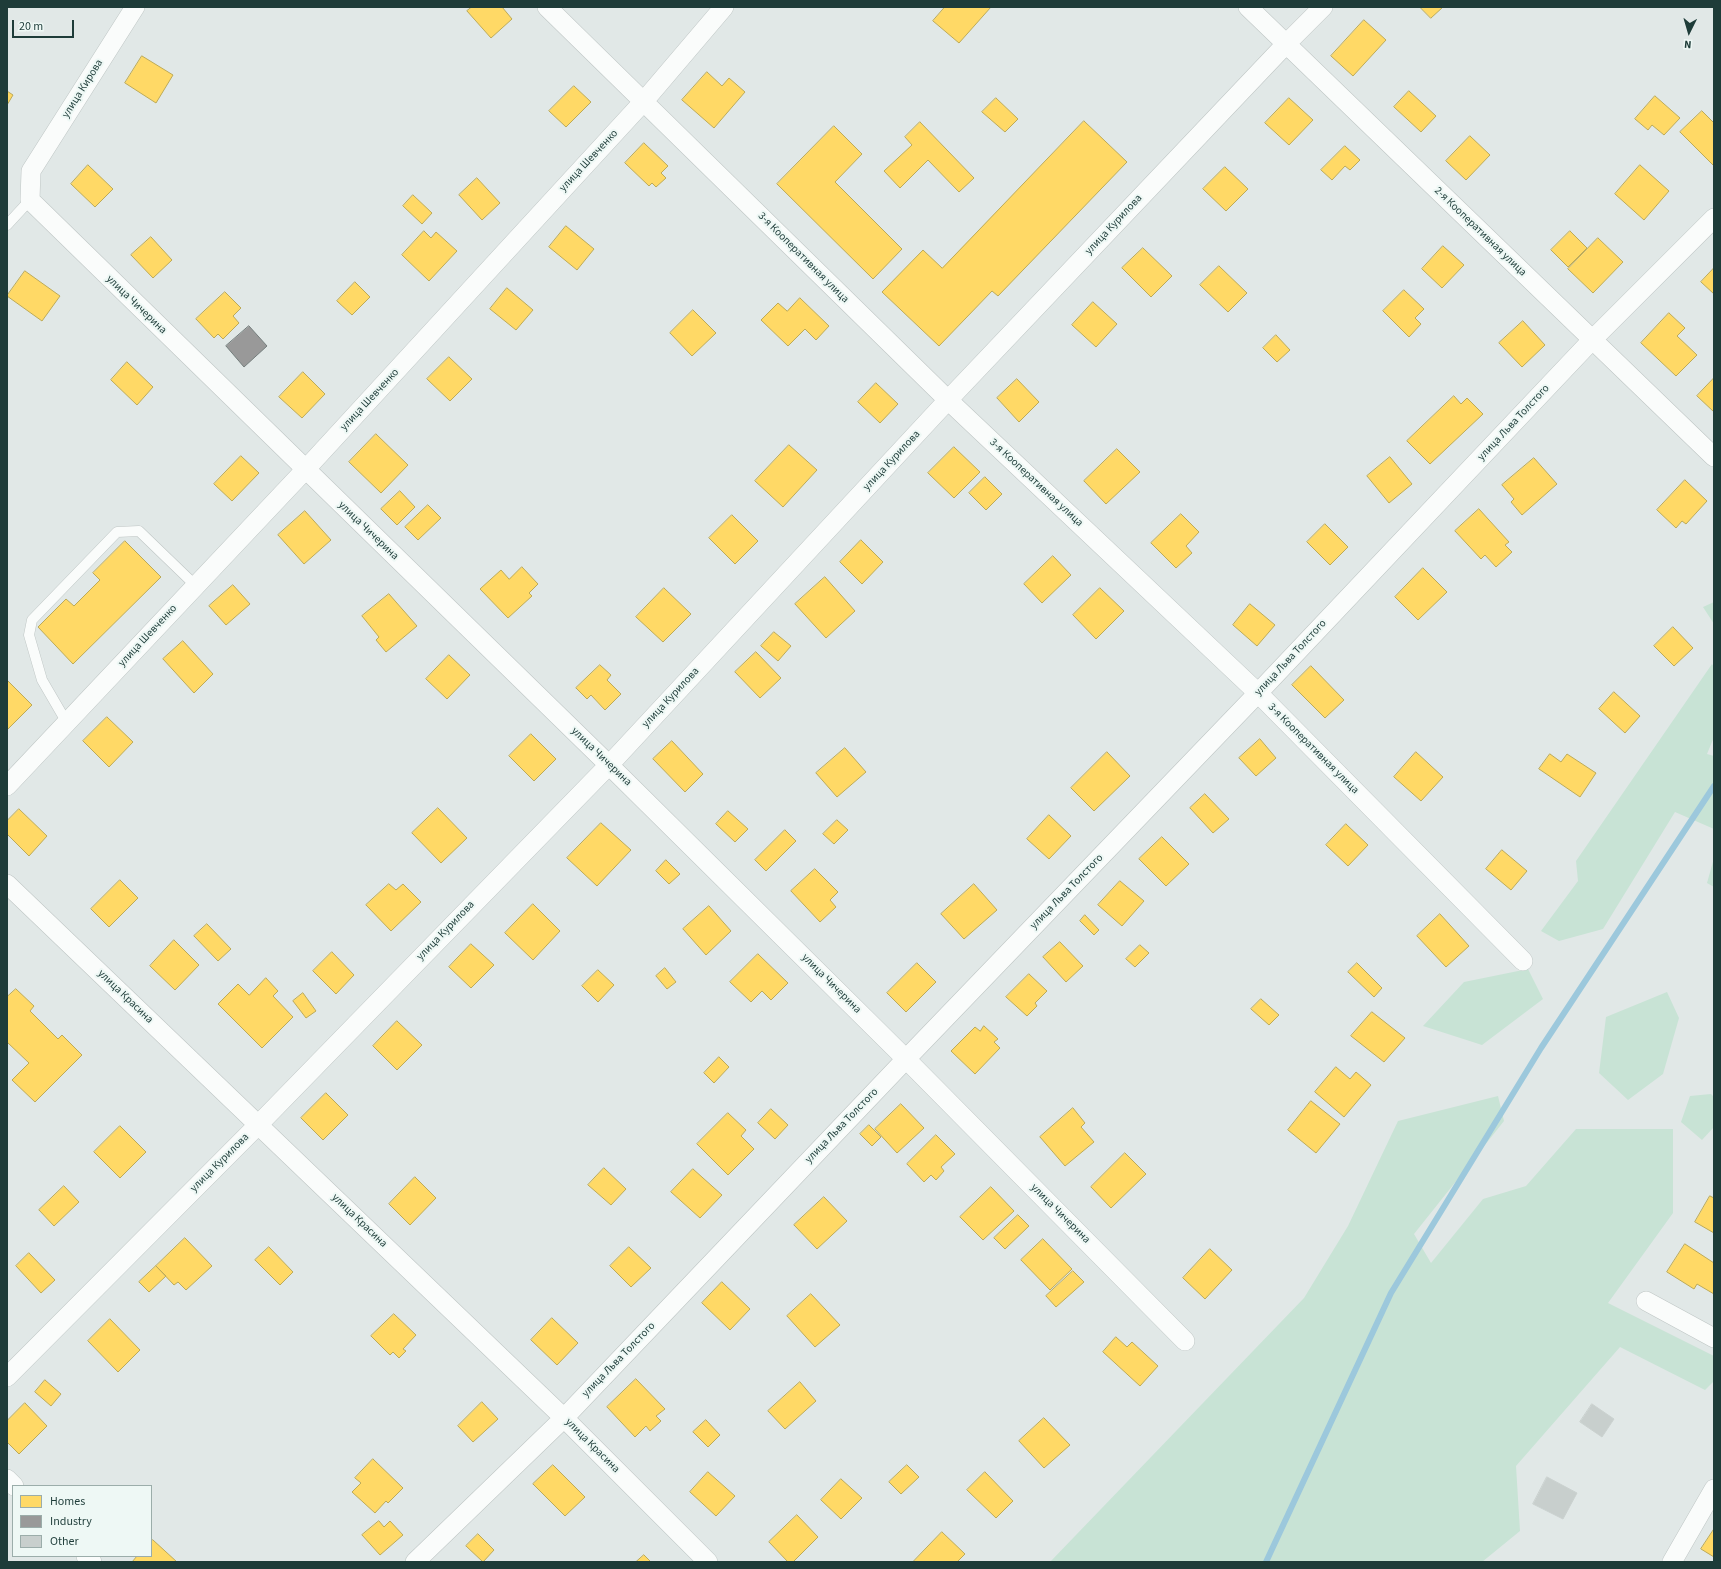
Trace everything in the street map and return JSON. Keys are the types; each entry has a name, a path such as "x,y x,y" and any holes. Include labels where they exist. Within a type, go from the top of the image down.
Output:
{"street":[{"name":"улица Кирова","path":"30,200 31,171 135,7"},
{"name":"3-я Кооперативная улица","path":"547,7 948,400 1258,693 1523,961"},
{"name":"улица Шевченко","path":"7,786 305,470 644,101 724,7"},
{"name":"2-я Кооперативная улица","path":"1248,7 1714,457"},
{"name":"улица Курилова","path":"7,1377 258,1125 609,765 948,400 1286,44 1323,7"},
{"name":"улица Чичерина","path":"30,200 609,765 906,1059 1186,1341"},
{"name":"улица Льва Толстого","path":"415,1562 564,1418 1258,693 1592,340 1714,218"},
{"name":"улица Красина","path":"7,884 564,1418 708,1562"},
{"path":"1646,1301 1714,1338"},
{"path":"1672,1562 1714,1489"}],"lane":[{"path":"7,225 30,200"},
{"path":"67,723 42,680 29,635 32,620 117,532 139,531 196,586"}],"green space":[{"path":"1714,602 1714,624 1703,607"},
{"path":"1712,664 1714,667 1714,737 1707,754 1714,756 1714,829 1675,812 1603,929 1559,941 1541,931 1578,881 1576,861"},
{"path":"1714,858 1714,887 1707,883"},
{"path":"1528,969 1543,999 1482,1045 1423,1026 1464,982"},
{"path":"1667,992 1679,1018 1663,1074 1628,1100 1599,1073 1606,1017"},
{"path":"1711,1094 1714,1097 1714,1127 1702,1140 1681,1122 1690,1096"},
{"path":"1498,1096 1504,1121 1414,1234 1431,1263 1483,1199 1526,1186 1576,1129 1673,1129 1673,1213 1608,1303 1714,1356 1714,1381 1705,1390 1620,1347 1516,1466 1520,1531 1482,1562 1050,1562 1304,1298 1348,1226 1398,1121"}],"building: Homes":[{"path":"472,7 502,7 512,19 491,38 467,11"},
{"path":"945,7 991,7 959,43 933,21"},
{"path":"1420,7 1443,7 1431,18"},
{"path":"1364,20 1386,40 1353,76 1331,56"},
{"path":"142,56 173,75 156,103 125,83"},
{"path":"707,72 722,86 729,78 745,92 714,128 682,100"},
{"path":"574,86 591,102 566,127 549,111"},
{"path":"7,91 13,95 7,105"},
{"path":"1409,91 1436,116 1421,132 1394,107"},
{"path":"1655,96 1680,118 1664,135 1652,125 1648,130 1635,119"},
{"path":"996,98 1018,119 1005,132 982,112"},
{"path":"1289,98 1313,120 1289,145 1265,123"},
{"path":"1702,111 1714,123 1714,166 1680,132"},
{"path":"1084,121 1127,162 998,296 992,291 939,346 882,292 923,250 942,268"},
{"path":"920,122 974,178 959,192 928,160 900,188 884,171 912,145 905,137"},
{"path":"834,126 862,154 835,182 902,249 873,279 777,184"},
{"path":"1470,136 1490,155 1466,180 1446,161"},
{"path":"644,143 668,166 661,173 666,178 656,187 652,183 649,186 625,163"},
{"path":"1345,146 1360,160 1350,170 1345,166 1332,180 1321,170"},
{"path":"88,165 113,189 95,207 71,184"},
{"path":"1640,165 1669,191 1644,220 1615,194"},
{"path":"1225,167 1248,189 1226,211 1203,189"},
{"path":"477,178 500,203 482,220 459,195"},
{"path":"413,195 432,213 422,224 403,206"},
{"path":"566,226 594,249 577,270 549,247"},
{"path":"424,231 431,238 436,232 457,251 429,281 402,255"},
{"path":"1570,231 1587,248 1568,267 1551,250"},
{"path":"151,237 172,260 153,278 131,255"},
{"path":"1598,238 1623,262 1593,293 1568,269"},
{"path":"1443,246 1464,265 1442,288 1422,269"},
{"path":"1143,248 1172,276 1151,297 1122,268"},
{"path":"1219,266 1247,293 1228,312 1200,285"},
{"path":"1714,268 1714,294 1701,282"},
{"path":"25,271 60,296 42,321 7,296"},
{"path":"355,282 370,297 352,315 337,301"},
{"path":"507,288 533,310 516,330 490,309"},
{"path":"1404,290 1424,309 1415,318 1421,324 1409,337 1383,311"},
{"path":"225,292 241,308 233,316 239,323 223,339 218,334 214,338 196,319"},
{"path":"800,298 829,326 816,340 805,329 788,346 761,320 778,303 787,311"},
{"path":"1093,302 1117,324 1096,347 1072,325"},
{"path":"693,310 716,333 692,356 670,333"},
{"path":"1669,313 1685,328 1677,336 1697,355 1676,376 1641,343"},
{"path":"1523,321 1545,345 1522,367 1499,343"},
{"path":"1276,335 1290,350 1277,362 1263,348"},
{"path":"449,357 472,379 450,401 427,379"},
{"path":"127,362 153,387 137,405 111,380"},
{"path":"303,372 325,394 302,418 279,397"},
{"path":"1714,378 1714,412 1697,396"},
{"path":"1017,379 1039,402 1019,422 997,398"},
{"path":"876,383 898,404 880,423 858,402"},
{"path":"1454,396 1461,404 1467,398 1483,414 1430,464 1407,441"},
{"path":"376,434 408,465 381,493 349,462"},
{"path":"789,445 817,470 783,507 755,481"},
{"path":"954,447 980,472 954,498 928,473"},
{"path":"1117,449 1140,472 1106,504 1084,481"},
{"path":"241,456 259,473 232,501 214,484"},
{"path":"1390,457 1412,484 1389,503 1367,476"},
{"path":"1534,458 1557,484 1522,515 1511,502 1514,499 1502,485"},
{"path":"985,477 1002,494 986,510 969,493"},
{"path":"1685,480 1707,501 1686,524 1682,521 1676,528 1657,510"},
{"path":"400,491 415,507 397,525 381,509"},
{"path":"428,505 441,518 418,540 405,527"},
{"path":"1479,509 1509,542 1505,545 1512,552 1496,567 1485,555 1481,559 1455,531"},
{"path":"305,511 331,540 304,564 278,535"},
{"path":"1181,514 1199,532 1186,546 1192,553 1176,568 1151,543"},
{"path":"732,515 758,541 735,564 709,538"},
{"path":"1325,524 1348,547 1330,565 1307,542"},
{"path":"861,540 883,562 862,584 840,562"},
{"path":"125,541 161,577 73,664 38,627 66,599 74,606 100,580 93,573"},
{"path":"1053,556 1071,575 1042,603 1024,584"},
{"path":"522,567 538,584 529,593 532,596 508,618 480,589 501,570 509,579"},
{"path":"1423,568 1447,592 1418,620 1395,597"},
{"path":"825,577 855,611 826,638 795,604"},
{"path":"233,585 250,604 226,625 209,606"},
{"path":"664,588 691,614 663,642 636,617"},
{"path":"1100,588 1124,611 1096,639 1073,615"},
{"path":"389,594 417,626 386,652 376,640 379,637 362,616"},
{"path":"1250,604 1275,625 1257,646 1233,625"},
{"path":"1673,627 1693,648 1674,666 1654,646"},
{"path":"774,632 791,646 778,661 761,646"},
{"path":"183,641 213,674 194,693 163,659"},
{"path":"756,652 781,678 760,698 735,672"},
{"path":"449,655 470,675 447,699 426,679"},
{"path":"600,665 611,675 607,680 621,694 605,710 591,695 587,699 576,688"},
{"path":"1311,666 1344,700 1325,718 1292,685"},
{"path":"7,680 32,705 7,730"},
{"path":"1614,692 1640,716 1625,733 1599,709"},
{"path":"107,717 133,742 109,767 83,741"},
{"path":"531,734 556,759 534,781 509,756"},
{"path":"1260,739 1276,758 1256,776 1239,758"},
{"path":"672,741 703,774 685,792 653,759"},
{"path":"845,748 866,772 837,797 816,773"},
{"path":"1107,752 1130,776 1094,811 1071,788"},
{"path":"1416,752 1443,777 1421,801 1394,777"},
{"path":"1550,754 1561,762 1567,754 1596,773 1580,797 1539,769"},
{"path":"1205,794 1229,819 1213,833 1190,808"},
{"path":"438,808 467,838 441,863 412,833"},
{"path":"19,809 47,836 29,856 7,834 7,821"},
{"path":"728,811 748,829 735,842 716,824"},
{"path":"1049,815 1071,836 1049,859 1027,839"},
{"path":"837,820 848,830 834,844 823,834"},
{"path":"601,823 631,850 597,886 567,858"},
{"path":"1346,824 1368,845 1348,866 1326,845"},
{"path":"785,830 796,841 766,871 755,860"},
{"path":"1162,837 1189,864 1166,886 1139,859"},
{"path":"1502,850 1527,871 1511,890 1486,869"},
{"path":"666,860 680,874 669,884 656,871"},
{"path":"815,869 838,892 830,900 836,907 820,922 791,891"},
{"path":"120,880 138,898 109,927 91,909"},
{"path":"1120,881 1144,901 1122,926 1098,905"},
{"path":"389,884 396,890 403,884 421,902 391,931 366,905"},
{"path":"974,884 997,910 964,939 941,914"},
{"path":"533,904 560,931 533,960 505,933"},
{"path":"709,906 731,931 706,955 683,929"},
{"path":"1440,914 1469,946 1446,967 1417,936"},
{"path":"1085,915 1099,930 1094,935 1080,921"},
{"path":"207,924 231,949 218,961 194,936"},
{"path":"174,940 199,965 175,990 150,966"},
{"path":"1060,942 1083,966 1066,982 1043,957"},
{"path":"471,944 494,965 471,988 449,967"},
{"path":"1140,945 1149,953 1135,967 1126,959"},
{"path":"332,952 354,975 336,994 313,971"},
{"path":"758,954 788,983 771,1000 762,991 751,1002 730,982"},
{"path":"917,963 936,982 906,1012 887,993"},
{"path":"1357,963 1382,988 1374,997 1348,972"},
{"path":"665,968 676,982 667,989 656,976"},
{"path":"598,970 614,985 598,1002 582,986"},
{"path":"1029,974 1047,991 1035,1003 1037,1006 1027,1016 1006,997"},
{"path":"266,978 278,991 273,996 293,1017 262,1048 218,1004 238,984 249,995"},
{"path":"16,989 34,1006 30,1011 58,1039 62,1035 82,1055 35,1102 12,1080 29,1063 7,1042 7,997"},
{"path":"303,993 316,1011 306,1018 293,1001"},
{"path":"1261,999 1279,1015 1269,1025 1251,1009"},
{"path":"1372,1012 1405,1038 1384,1062 1351,1036"},
{"path":"397,1021 422,1045 397,1070 373,1046"},
{"path":"984,1026 998,1039 994,1042 1000,1048 975,1074 951,1051 975,1027 980,1031"},
{"path":"719,1057 729,1067 714,1083 704,1073"},
{"path":"1336,1067 1350,1079 1356,1072 1371,1085 1344,1117 1315,1092"},
{"path":"326,1093 348,1115 323,1140 301,1118"},
{"path":"1311,1101 1340,1124 1316,1153 1288,1130"},
{"path":"901,1104 924,1128 897,1153 875,1129"},
{"path":"1073,1108 1085,1123 1081,1127 1094,1142 1065,1166 1040,1137"},
{"path":"771,1109 788,1125 775,1139 758,1123"},
{"path":"728,1113 746,1130 741,1136 754,1149 728,1175 697,1144"},
{"path":"869,1125 881,1137 872,1146 860,1134"},
{"path":"120,1126 146,1152 120,1178 94,1152"},
{"path":"936,1135 955,1154 941,1167 944,1171 936,1180 931,1175 924,1182 907,1164"},
{"path":"1125,1153 1146,1174 1111,1208 1091,1187"},
{"path":"604,1168 626,1189 611,1205 588,1185"},
{"path":"693,1169 722,1195 700,1218 671,1192"},
{"path":"415,1177 436,1198 410,1225 389,1204"},
{"path":"64,1186 79,1202 54,1226 39,1210"},
{"path":"991,1187 1014,1211 983,1240 960,1217"},
{"path":"1710,1196 1714,1198 1714,1233 1695,1222"},
{"path":"824,1197 847,1221 817,1249 794,1225"},
{"path":"1018,1215 1029,1226 1005,1249 994,1238"},
{"path":"185,1238 212,1266 186,1290 178,1282 174,1285 156,1266"},
{"path":"1043,1239 1072,1269 1050,1290 1021,1260"},
{"path":"1685,1244 1714,1263 1714,1294 1697,1284 1694,1289 1667,1272"},
{"path":"269,1247 293,1272 280,1285 255,1260"},
{"path":"629,1247 651,1268 631,1287 610,1266"},
{"path":"1210,1249 1232,1270 1205,1299 1183,1278"},
{"path":"29,1253 55,1280 41,1293 16,1266"},
{"path":"156,1266 166,1276 149,1292 139,1282"},
{"path":"1073,1271 1084,1282 1056,1307 1046,1296"},
{"path":"722,1282 750,1309 730,1330 702,1303"},
{"path":"811,1294 840,1325 815,1347 787,1316"},
{"path":"394,1314 416,1335 403,1349 406,1351 399,1358 393,1352 390,1355 371,1336"},
{"path":"552,1318 578,1343 557,1365 531,1340"},
{"path":"110,1319 140,1350 118,1372 88,1341"},
{"path":"1116,1337 1127,1347 1132,1342 1158,1366 1140,1386 1103,1352"},
{"path":"636,1379 665,1409 656,1416 661,1421 650,1431 646,1426 635,1437 607,1407"},
{"path":"45,1380 61,1394 51,1406 35,1392"},
{"path":"800,1382 816,1401 785,1429 768,1411"},
{"path":"482,1402 498,1419 473,1442 458,1426"},
{"path":"25,1403 47,1426 19,1454 7,1442 7,1421"},
{"path":"1044,1418 1070,1445 1044,1468 1019,1441"},
{"path":"706,1420 720,1435 708,1447 693,1432"},
{"path":"373,1459 403,1488 388,1503 386,1501 375,1513 352,1492 361,1483 355,1478"},
{"path":"553,1465 585,1497 565,1516 533,1484"},
{"path":"907,1465 919,1477 901,1494 889,1482"},
{"path":"708,1472 735,1496 716,1516 690,1492"},
{"path":"985,1472 1013,1501 996,1518 967,1490"},
{"path":"841,1479 862,1498 841,1519 821,1500"},
{"path":"797,1515 818,1537 793,1562 788,1562 769,1542"},
{"path":"379,1521 384,1527 390,1521 403,1535 380,1555 362,1535"},
{"path":"1714,1529 1714,1557 1701,1549"},
{"path":"942,1532 965,1554 957,1562 913,1562"},
{"path":"478,1534 494,1550 483,1562 466,1546"},
{"path":"152,1540 177,1562 132,1562 136,1557 152,1557"},
{"path":"644,1555 651,1562 636,1562"}],"building: Industry":[{"path":"249,326 267,346 244,367 226,346"}],"building: Other":[{"path":"1592,1404 1614,1419 1602,1437 1580,1422"},
{"path":"1547,1477 1577,1493 1563,1519 1533,1504"}],"waterway":[{"path":"1266,1562 1391,1293 1541,1048 1714,786"}]}
